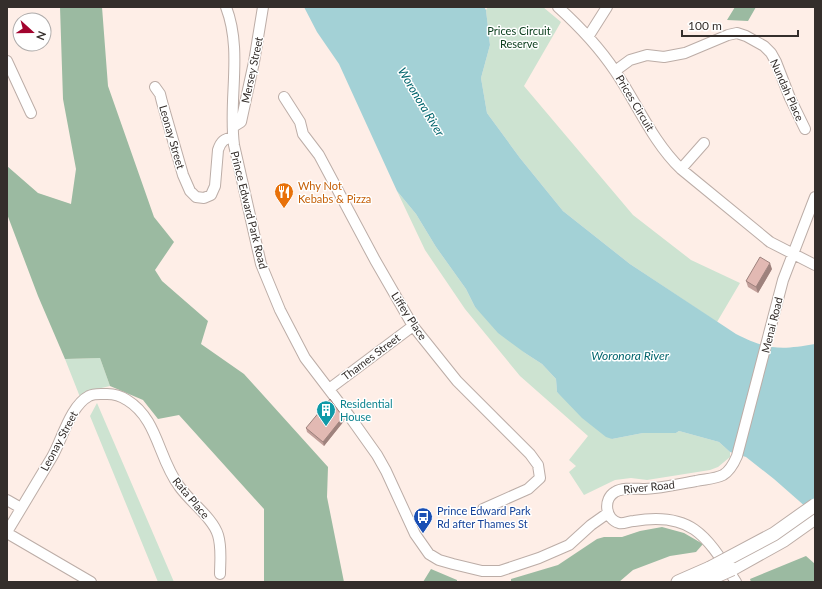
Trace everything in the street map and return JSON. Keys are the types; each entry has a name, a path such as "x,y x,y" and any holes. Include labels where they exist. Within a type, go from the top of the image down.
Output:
{"main road":[{"path":"678,582 716,576 815,505"},
{"path":"702,582 732,569 784,540 815,518"}],"street":[{"name":"Prince Edward Park Road","path":"226,7 234,34 233,132 261,264 280,310 306,358 377,455 415,534 429,554 434,558 452,564 482,571 500,571 539,558 569,545 591,525 608,513"},
{"name":"Mersey Street","path":"233,132 241,122 264,7"},
{"name":"Prices Circuit","path":"558,7 588,37 615,71 668,157 770,242 815,265"},
{"path":"588,37 607,7"},
{"name":"Nundah Place","path":"615,71 633,58 647,55 664,57 686,53 728,35 738,33 764,46 770,53 776,62 790,98 805,129"},
{"path":"7,60 31,113"},
{"name":"Leonay Street","path":"155,88 160,94 183,175 190,191 196,197 208,197 213,191 215,186 219,145 233,132"},
{"name":"Liffey Place","path":"284,97 300,122 304,134 319,155 375,260 413,326 457,381 530,454 538,465 540,478 528,489 484,509"},
{"path":"681,169 704,143"},
{"name":"Menai Road","path":"737,456 768,343 783,280 815,197"},
{"name":"Thames Street","path":"329,388 413,326"},
{"name":"Leonay Street","path":"7,533 53,456 70,419 78,406 86,398 91,395 111,394 123,398 135,405"},
{"name":"Rata Place","path":"135,405 145,416 170,472 178,485 211,522 218,534 221,545 220,574"},
{"name":"River Road","path":"607,501 613,493 622,490 659,487 722,475 733,465 737,456"},
{"path":"7,500 21,508"},
{"path":"591,525 607,501"},
{"path":"607,501 608,513 613,520 618,522"},
{"path":"591,525 657,518 670,519 680,522 698,532 708,540 736,582"},
{"path":"7,533 91,582"}],"green space":[{"path":"60,7 102,7 108,86 154,217 174,242 155,270 162,281 208,321 201,344 244,374 328,467 327,497 344,582 264,582 264,509 179,415 158,419 143,400 110,386 100,358 65,359 38,296 7,214 7,166 38,193 71,204 76,169 63,99"},
{"name":"Prices Circuit Reserve","path":"488,7 543,7 561,22 524,86 633,215 691,260 740,283 717,322 630,264 563,211 520,158 487,113 481,78 490,45 486,10"},
{"path":"735,7 756,7 748,21 727,20"},
{"path":"397,191 416,214 436,247 466,289 475,307 525,353 542,364 556,379 557,392 612,439 643,433 676,433 679,431 719,442 730,452 730,457 718,467 710,470 647,480 631,478 615,480 584,495 569,472 576,466 569,460 588,436 520,376 465,309 425,250"},
{"path":"100,358 110,386 97,389 80,397 65,359"},
{"path":"97,403 174,582 158,582 90,416"},
{"path":"662,527 684,533 703,544 696,552 670,556 633,570 619,582 511,582 511,579 558,565 597,539 604,537 622,537 640,531"},
{"path":"806,556 815,564 815,582 751,582 750,579"},
{"path":"431,569 457,580 457,582 423,582"}],"water":[{"name":"Woronora River","path":"304,7 484,7 486,10 490,45 481,78 487,113 520,158 563,211 630,264 736,334 766,346 783,348 815,344 815,515 746,457 730,452 719,442 679,431 676,433 643,433 612,439 606,437 582,418 557,392 556,379 542,364 498,333 475,307 466,289 436,247 416,214 397,191 339,64 317,32"}],"building":[{"path":"760,257 770,263 756,287 746,281"},
{"name":"Residential House","path":"330,399 343,417 323,442 306,428"}],"place":[{"name":"Why Not Kebabs & Pizza","path":"284,209"},
{"name":"Residential House","path":"326,427"},
{"name":"Prince Edward Park Rd after Thames St","path":"423,534"}]}
